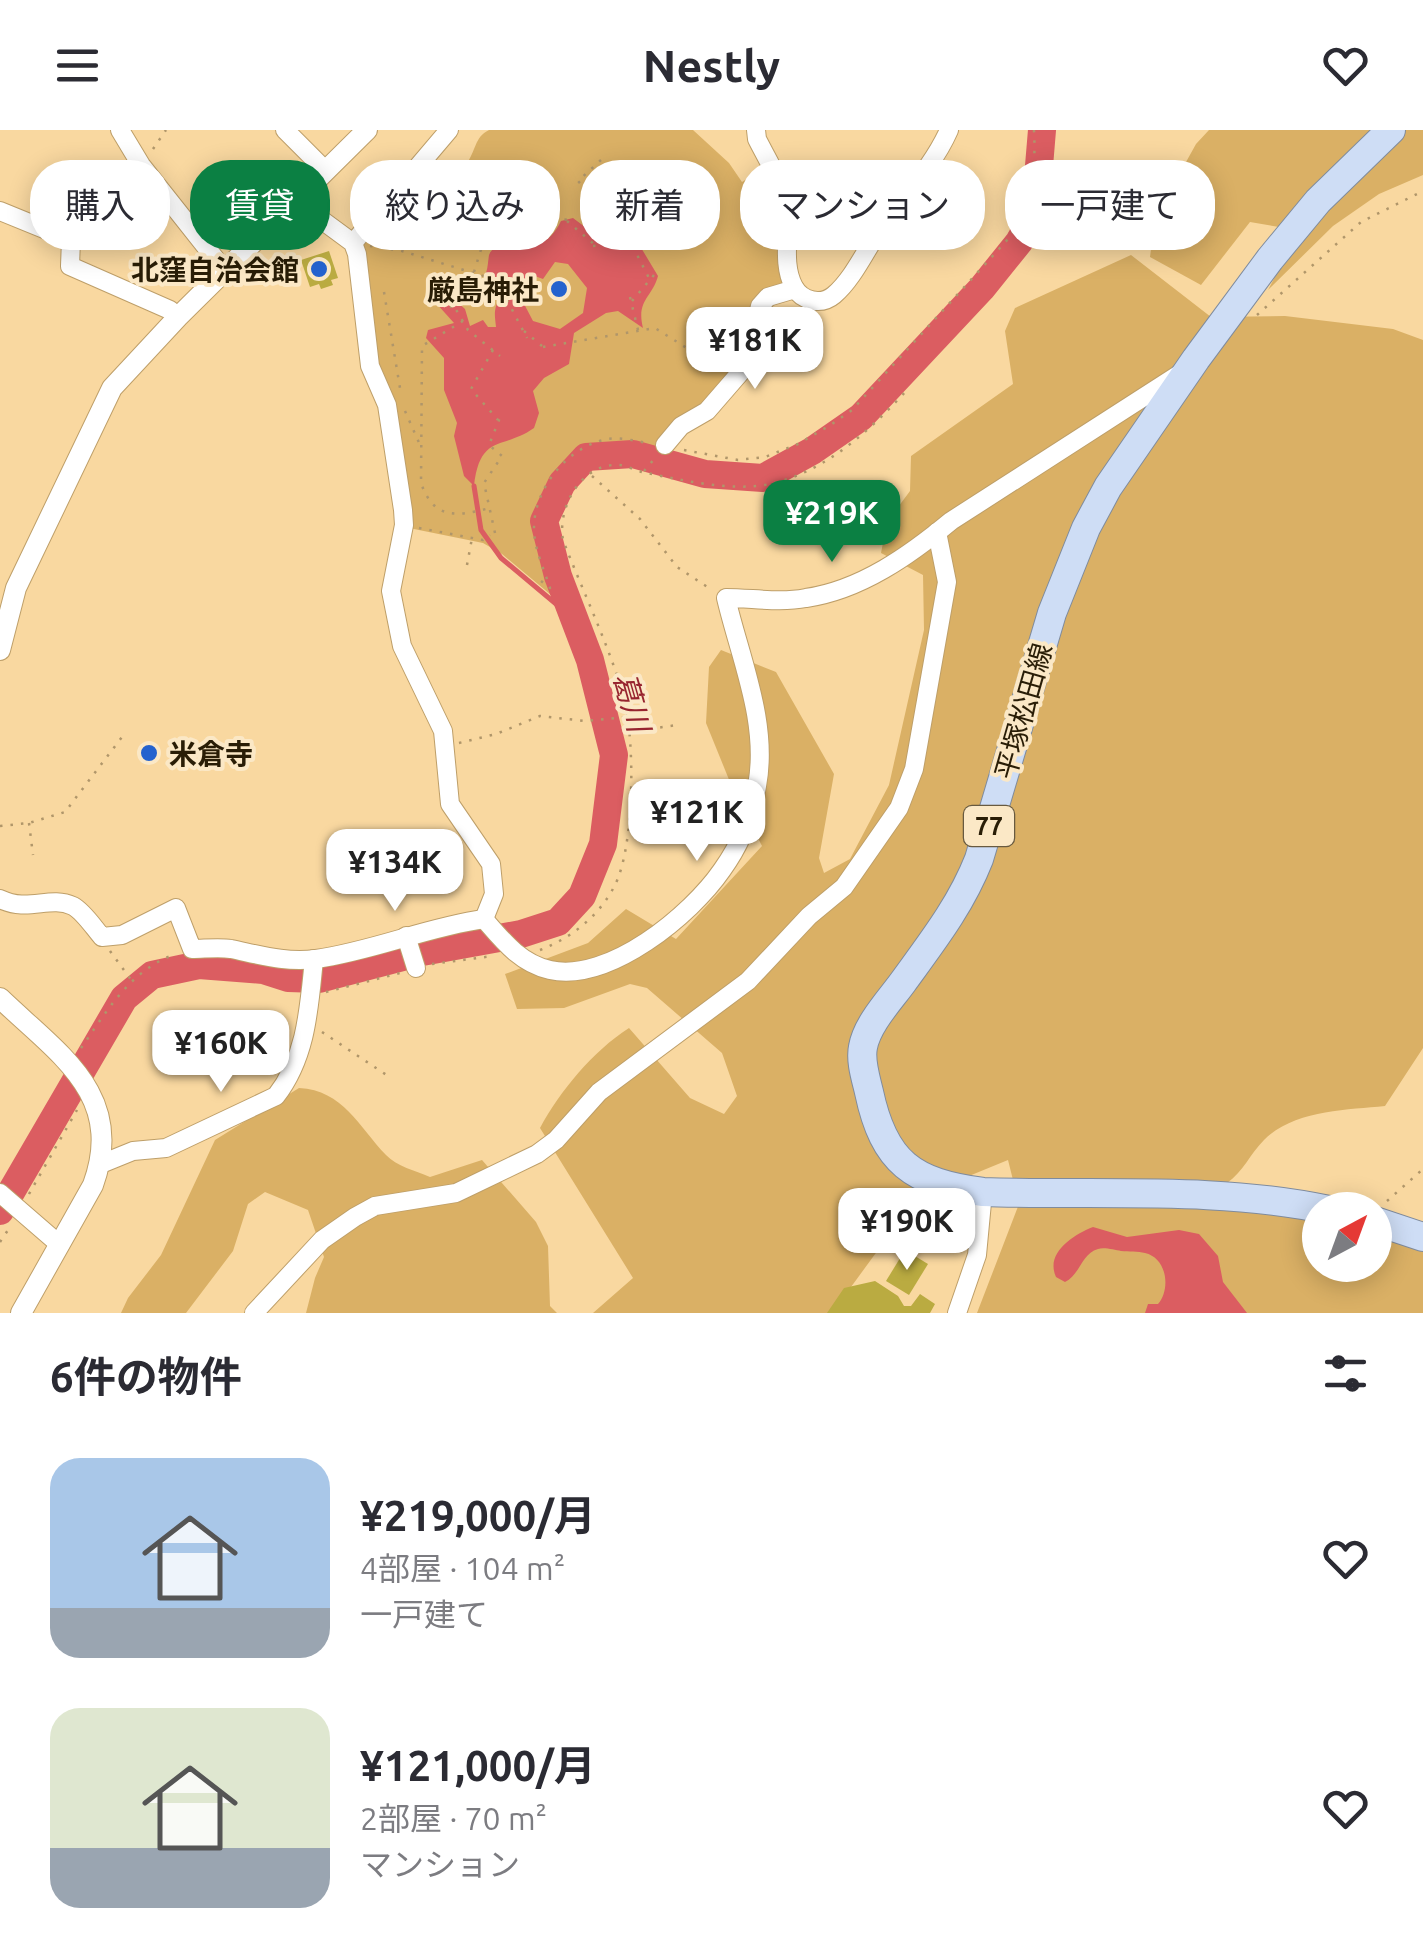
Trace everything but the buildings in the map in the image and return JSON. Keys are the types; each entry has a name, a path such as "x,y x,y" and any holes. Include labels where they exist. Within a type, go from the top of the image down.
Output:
{"main road":[{"name":"平塚松田線","path":"1302,1204 1225,1197 983,1192 949,1188 922,1179 896,1158 876,1124 863,1046 876,1019 965,894 979,859 1052,613 1086,528 1108,487 1270,258 1318,201 1391,130"},
{"path":"1392,1218 1423,1238"}],"street":[{"path":"120,130 138,160"},
{"path":"286,130 315,160"},
{"path":"330,167 367,130"},
{"path":"422,160 449,130"},
{"path":"756,130 784,195 787,260 794,289 810,301 821,302 832,296 938,154 949,130"},
{"path":"170,199 225,271"},
{"path":"0,210 30,223"},
{"path":"71,250 70,266 178,317"},
{"path":"0,650 16,588 112,388 128,367 246,250"},
{"path":"362,250 360,275 370,366 390,422 404,525 391,591 396,618 402,646 438,716 450,804 491,864 494,894 488,923"},
{"path":"665,445 680,426 708,411 746,366 760,306 768,297 794,289"},
{"path":"0,899 18,907 50,902 75,907 102,937 122,936 176,908 192,949 228,948 256,957 314,962 450,924 488,923 515,952 550,970 568,971 609,962 664,930 694,904 721,872 750,818 761,748 726,598 807,598 888,570 914,546 1190,368"},
{"path":"254,1313 322,1240 355,1217 376,1206 456,1193 537,1154 556,1140 600,1092 748,981 809,916 844,887 898,808 914,769 948,582 937,532"},
{"path":"406,936 416,968"},
{"path":"101,1164 134,1152 166,1148 276,1096 284,1086 307,1026 314,962"},
{"path":"0,998 76,1060 85,1097 98,1107 103,1139 101,1164 93,1185 21,1313"},
{"path":"957,1313 977,1255 983,1192"},
{"path":"0,1193 60,1245"}],"path":[{"path":"145,160 166,130"},
{"path":"541,581 550,588 535,542 534,525 542,495 552,475 581,450 607,439 665,445 720,458 765,457 798,444 852,410 1022,219 1035,168 1034,130"},
{"path":"1258,314 1361,222 1423,191"},
{"path":"473,274 483,244 514,216 569,220 580,231"},
{"path":"396,250 532,292"},
{"path":"636,250 652,278 631,299 638,331"},
{"path":"450,308 454,267"},
{"path":"504,308 512,285"},
{"path":"384,292 400,394 422,449"},
{"path":"507,300 527,338"},
{"path":"451,301 463,322 500,356"},
{"path":"463,322 422,346 421,483 424,492 449,514 490,508"},
{"path":"523,330 546,349 655,328 693,352"},
{"path":"493,350 472,389 498,422"},
{"path":"310,993 349,988 416,968 562,940 582,928 616,885 624,856 632,757 623,696 561,528 572,494 591,475 620,465 652,474 747,487 779,482 816,466 861,438 907,390"},
{"path":"496,532 484,483 502,456 490,445 501,415"},
{"path":"643,472 665,445"},
{"path":"591,475 640,519 677,567 726,598"},
{"path":"404,525 483,540 490,535"},
{"path":"468,565 472,538"},
{"path":"445,747 496,734 540,716 601,721 627,716"},
{"path":"629,732 676,725"},
{"path":"0,826 29,823 65,812 122,738"},
{"path":"29,823 33,855"},
{"path":"102,937 132,981"},
{"path":"76,1060 118,995 132,981 169,956 192,949"},
{"path":"307,1026 392,1078"},
{"path":"0,1242 85,1097"},
{"path":"1392,1200 1423,1168"}],"shaded area":[{"path":"489,130 693,130 729,163 740,179 740,250 784,250 786,285 766,295 743,359 706,406 658,448 624,444 585,453 547,489 540,505 537,540 557,600 483,543 409,528 380,379 364,250 560,250 560,160 468,160 480,137"},
{"path":"1209,130 1423,130 1423,175 1379,194 1333,226 1268,290 1285,258 1279,227 1250,222 1201,285 1150,257 1151,250 1215,250 1215,160 1187,160"},
{"path":"573,218 580,223 580,250 642,250 658,276 643,305 643,328 618,311 606,313 574,333 569,364 544,378 533,391 539,413 534,428 487,450 474,486 464,476 454,436 457,423 444,390 444,358 426,338 428,330 454,323 436,303 445,295 450,281 457,283 455,300 465,309 470,326 483,320 488,327 496,327 496,307 503,294 495,289 496,281 486,273 492,250 560,250 560,223","holes":["555,262 568,264 587,288 583,313 560,329 533,321 522,300 532,275 543,279"]},
{"path":"1131,255 1211,317 1285,316 1393,329 1423,340 1423,1048 1385,1106 1321,1113 1290,1123 1264,1140 1227,1183 1258,1203 1302,1210 1302,1282 1392,1282 1392,1231 1423,1239 1423,1313 977,1313 1019,1204 1008,1160 908,1209 832,1313 593,1313 633,1278 540,1128 557,1100 590,1060 629,1028 690,1098 724,1114 737,1096 722,1053 647,988 630,984 564,1008 517,1009 505,974 588,943 626,909 676,939 762,846 706,723 709,667 721,650 776,672 834,774 819,858 824,873 850,859 889,785 924,630 923,575 881,553 887,522 910,491 911,456 1013,384 1005,331 1015,308"},
{"path":"299,1088 314,1090 339,1103 390,1159 430,1177 482,1160 536,1222 548,1246 550,1306 557,1313 306,1313 324,1257 308,1210 265,1192 248,1204 233,1251 186,1313 121,1313 161,1255 215,1140"},
{"path":"1093,1227 1127,1237 1179,1230 1199,1234 1218,1256 1223,1282 1247,1313 1145,1313 1148,1304 1158,1304 1162,1298 1165,1275 1158,1261 1142,1252 1098,1249 1088,1255 1070,1279 1065,1282 1056,1277 1054,1260 1063,1246"}],"waterway":[{"name":"葛川","path":"0,1211 124,998 152,975 199,965 319,979 422,952 521,934 558,922 582,896 603,844 614,755 590,660 558,576 544,521 562,483 586,457 633,454 705,474 763,478 861,417 982,288 1019,242 1035,214 1042,130"},
{"path":"474,486 481,530 501,558 574,619"}],"place":[{"name":"北窪自治会館","path":"319,269"},
{"name":"厳島神社","path":"559,289"},
{"name":"米倉寺","path":"149,753"}]}
